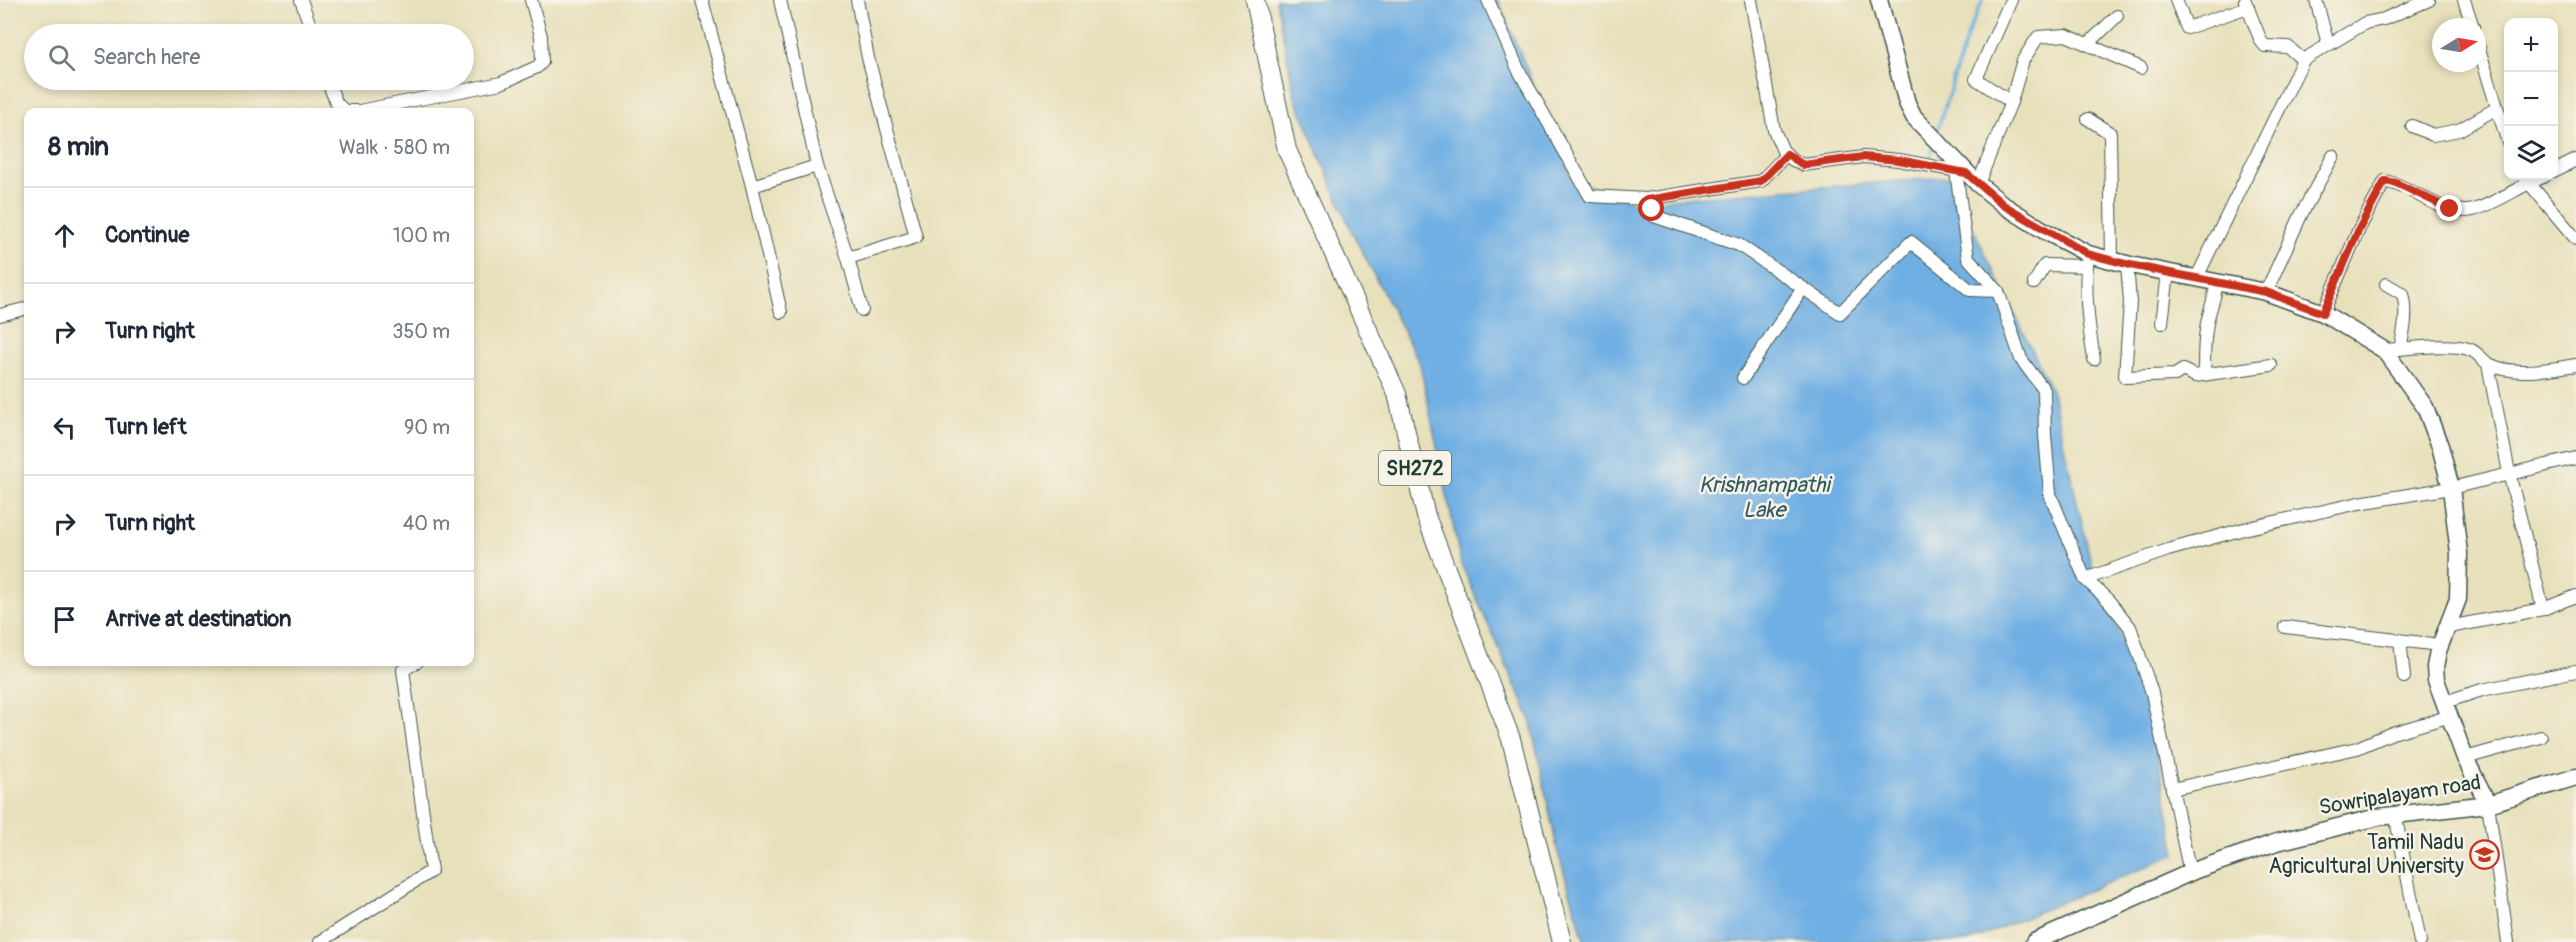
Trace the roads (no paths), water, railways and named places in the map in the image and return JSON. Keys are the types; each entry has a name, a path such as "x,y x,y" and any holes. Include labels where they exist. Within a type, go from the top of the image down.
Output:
{"main road":[{"name":"SH272","path":"1255,0 1287,150 1397,394 1426,516 1511,739 1562,942"}],"street":[{"path":"301,0 309,24"},
{"path":"474,88 501,83 537,67 542,62 541,36 531,0"},
{"path":"702,0 752,186 781,312"},
{"path":"780,0 817,166 848,258 862,310"},
{"path":"848,258 916,237 868,58 857,0"},
{"path":"1488,0 1518,69 1590,196 1647,200 1761,181 1787,154"},
{"path":"1751,0 1774,130 1783,151 1803,165 1863,157 1899,160 1959,171"},
{"path":"1879,0 1906,103 1914,117 1959,171 2087,260"},
{"path":"2011,0 1976,79 2011,102"},
{"path":"2176,0 2187,28 2246,4 2260,41 2265,45 2288,47 2303,60"},
{"path":"2316,0 2328,44"},
{"path":"2196,279 2303,60 2365,23 2384,19 2429,0"},
{"path":"2464,0 2469,18"},
{"path":"2088,44 2117,16"},
{"path":"2142,68 2066,34 2038,37 2023,60 2011,102 1959,171 1968,258 1998,291 2022,359 2044,390 2050,494 2085,579 2108,600 2130,627 2152,693 2190,873"},
{"path":"2486,72 2504,130"},
{"path":"331,90 342,108"},
{"path":"374,108 466,90"},
{"path":"2412,126 2433,135 2459,130 2497,108"},
{"path":"2088,120 2110,134 2119,262 2130,302 2125,377 2175,375 2183,370 2194,376 2271,365"},
{"path":"2266,292 2274,270 2301,215 2333,156"},
{"path":"2558,169 2576,160"},
{"path":"752,186 817,166"},
{"path":"2323,313 2359,229 2385,181 2396,183 2450,209 2473,210 2524,180"},
{"path":"2527,180 2576,238"},
{"path":"1647,200 1654,216 1739,245 1840,313 1911,242 1970,290 1998,291"},
{"path":"2087,260 2086,304 2094,359"},
{"path":"2034,283 2045,265 2087,260 2119,262 2266,292 2323,313 2392,350 2452,347 2471,350 2488,364 2503,369 2528,371 2576,365"},
{"path":"2162,323 2168,273"},
{"path":"2204,375 2205,346 2210,309 2216,296 2216,282"},
{"path":"2386,284 2403,294 2406,303 2406,326 2392,350"},
{"path":"1743,378 1803,288"},
{"path":"0,315 24,309"},
{"path":"2392,350 2425,407 2440,446 2451,488 2459,553 2458,599 2434,667 2436,680 2465,758 2488,804 2508,942"},
{"path":"2488,364 2509,473 2543,609"},
{"path":"2085,579 2168,550 2244,529 2359,503 2451,488 2576,459"},
{"path":"2449,627 2543,609 2576,596"},
{"path":"2285,627 2440,645"},
{"path":"2400,640 2404,677"},
{"path":"320,942 430,870 402,670 410,666"},
{"path":"2172,789 2357,748 2448,709 2482,690 2576,670"},
{"path":"2465,758 2541,737"},
{"name":"Sowripalayam road","path":"2034,942 2190,873 2277,842 2395,814 2488,804 2576,777"},
{"path":"2395,814 2420,942"}],"water":[{"name":"Krishnampathi Lake","path":"1276,0 1498,0 1573,180 1634,202 1948,177 2051,389 2096,584 2145,686 2176,854 1967,942 1585,942 1557,849 1530,718 1461,564 1420,364 1351,230 1295,97"}],"waterway":[{"path":"1937,131 1968,33 1983,0"},
{"path":"1929,163 1933,146"}],"place":[{"name":"Tamil Nadu Agricultural University","path":"2485,854"}]}
